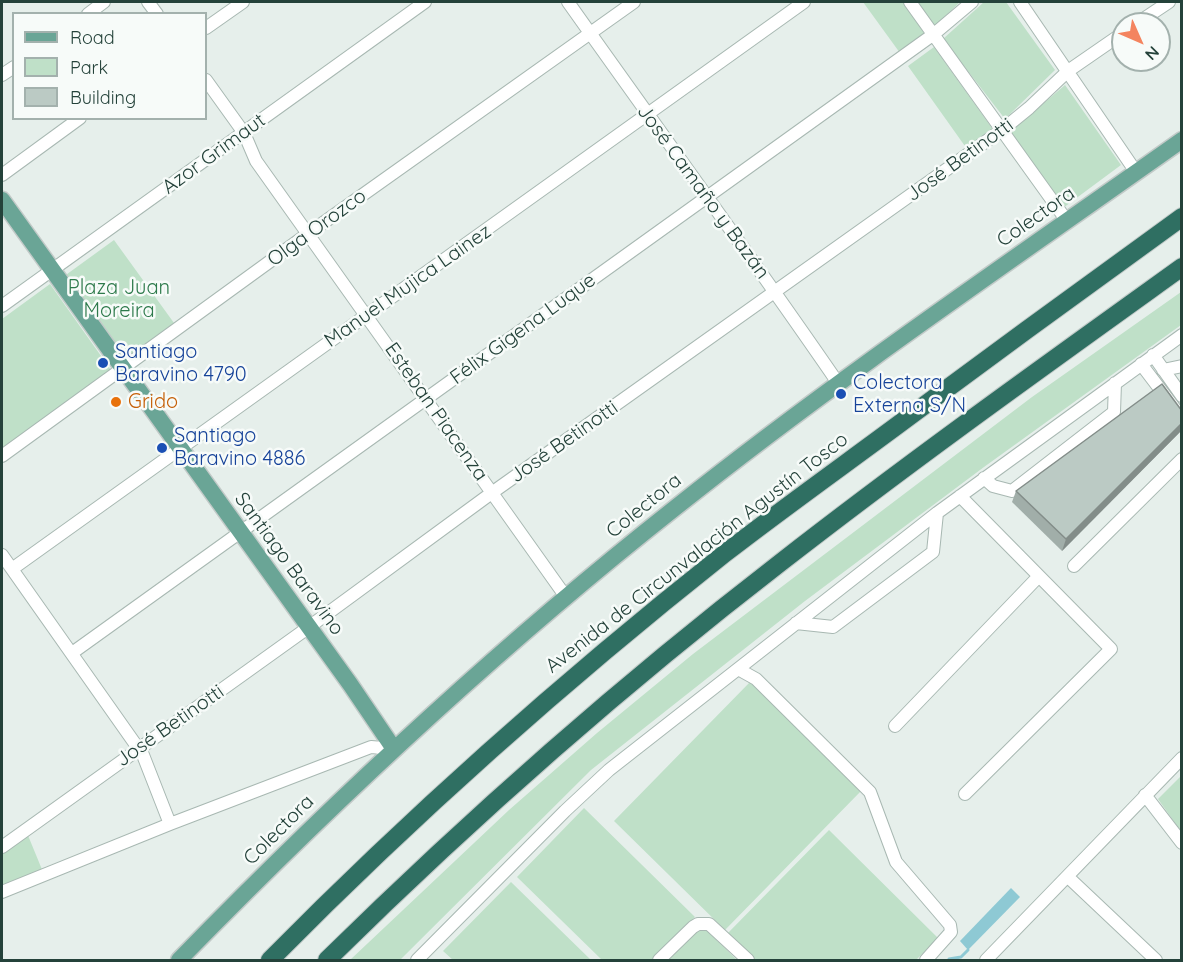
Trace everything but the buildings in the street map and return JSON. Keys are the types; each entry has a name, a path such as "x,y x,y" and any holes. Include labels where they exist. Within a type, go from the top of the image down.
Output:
{"highway":[{"name":"Avenida de Circunvalación Agustín Tosco","path":"270,960 435,801 550,698 680,590 817,484 1182,216"},
{"path":"327,960 475,820 700,627 832,523 1182,267"}],"main road":[{"name":"Colectora","path":"179,960 309,829 394,749 566,597 674,508 838,383 1182,140"},
{"name":"Santiago Baravino","path":"2,200 394,749"}],"street":[{"path":"91,12 104,2"},
{"path":"207,27 243,2"},
{"name":"Azor Grimaut","path":"2,306 425,2"},
{"name":"José Camaño y Bazán","path":"568,2 838,383"},
{"name":"Olga Orozco","path":"2,456 309,233 634,2"},
{"name":"Manuel Mujica Lainez","path":"12,569 804,2"},
{"path":"910,2 1067,221"},
{"name":"Félix Gigena Luque","path":"72,653 934,34 972,2"},
{"path":"1020,2 1136,172"},
{"path":"1154,12 1169,2"},
{"name":"José Betinotti","path":"2,847 493,492 1002,130 1068,71 1111,41"},
{"name":"Esteban Piacenza","path":"207,81 244,133 256,161 368,315 566,597"},
{"path":"2,176 77,120"},
{"path":"417,960 586,791 634,750 937,513 1182,335"},
{"path":"1153,355 1182,396"},
{"path":"1141,364 1182,418"},
{"path":"1163,369 1182,366"},
{"path":"984,478 993,486 1012,491 1114,412 1115,383"},
{"path":"1074,566 1182,459"},
{"path":"960,496 1111,649 965,794"},
{"path":"796,623 833,627 933,552 937,513"},
{"path":"2,555 147,762 170,824"},
{"path":"895,726 1039,576"},
{"path":"738,669 756,679 870,792 896,862 950,925 951,932 926,960"},
{"path":"2,892 170,824 371,747 394,749"},
{"path":"986,960 1182,758"},
{"path":"1145,795 1180,839"},
{"path":"1068,877 1156,960"},
{"path":"659,960 699,924 710,924 748,960"}],"green space":[{"path":"863,2 903,2 925,34 900,53"},
{"path":"914,2 960,2 933,28"},
{"path":"984,2 1006,2 1055,70 1005,119 943,39"},
{"path":"934,47 994,131 967,149 908,66"},
{"path":"1065,85 1121,165 1063,208 1010,132"},
{"name":"Plaza Juan Moreira","path":"114,240 174,323 123,360 63,277"},
{"path":"50,284 111,370 2,448 2,319"},
{"path":"1181,292 1181,325 984,467 805,601 591,770 400,960 350,960 509,810 597,733 693,654 1032,397"},
{"path":"750,682 861,791 725,930 614,821"},
{"path":"1181,776 1182,827 1180,830 1158,799"},
{"path":"584,808 695,917 653,960 602,960 517,877"},
{"path":"829,830 938,938 916,960 754,960 727,934"},
{"path":"27,833 43,872 2,890 2,852"},
{"path":"511,882 591,960 453,960 443,951"},
{"path":"701,925 737,960 666,960"}],"water":[{"path":"1011,888 1020,897 968,950 960,941"}],"waterway":[{"path":"949,959 961,957 968,950"}],"place":[{"name":"Santiago Baravino 4790","path":"103,363"},
{"name":"Colectora Externa S/N","path":"841,394"},
{"name":"Grido","path":"116,402"},
{"name":"Santiago Baravino 4886","path":"162,448"}]}
